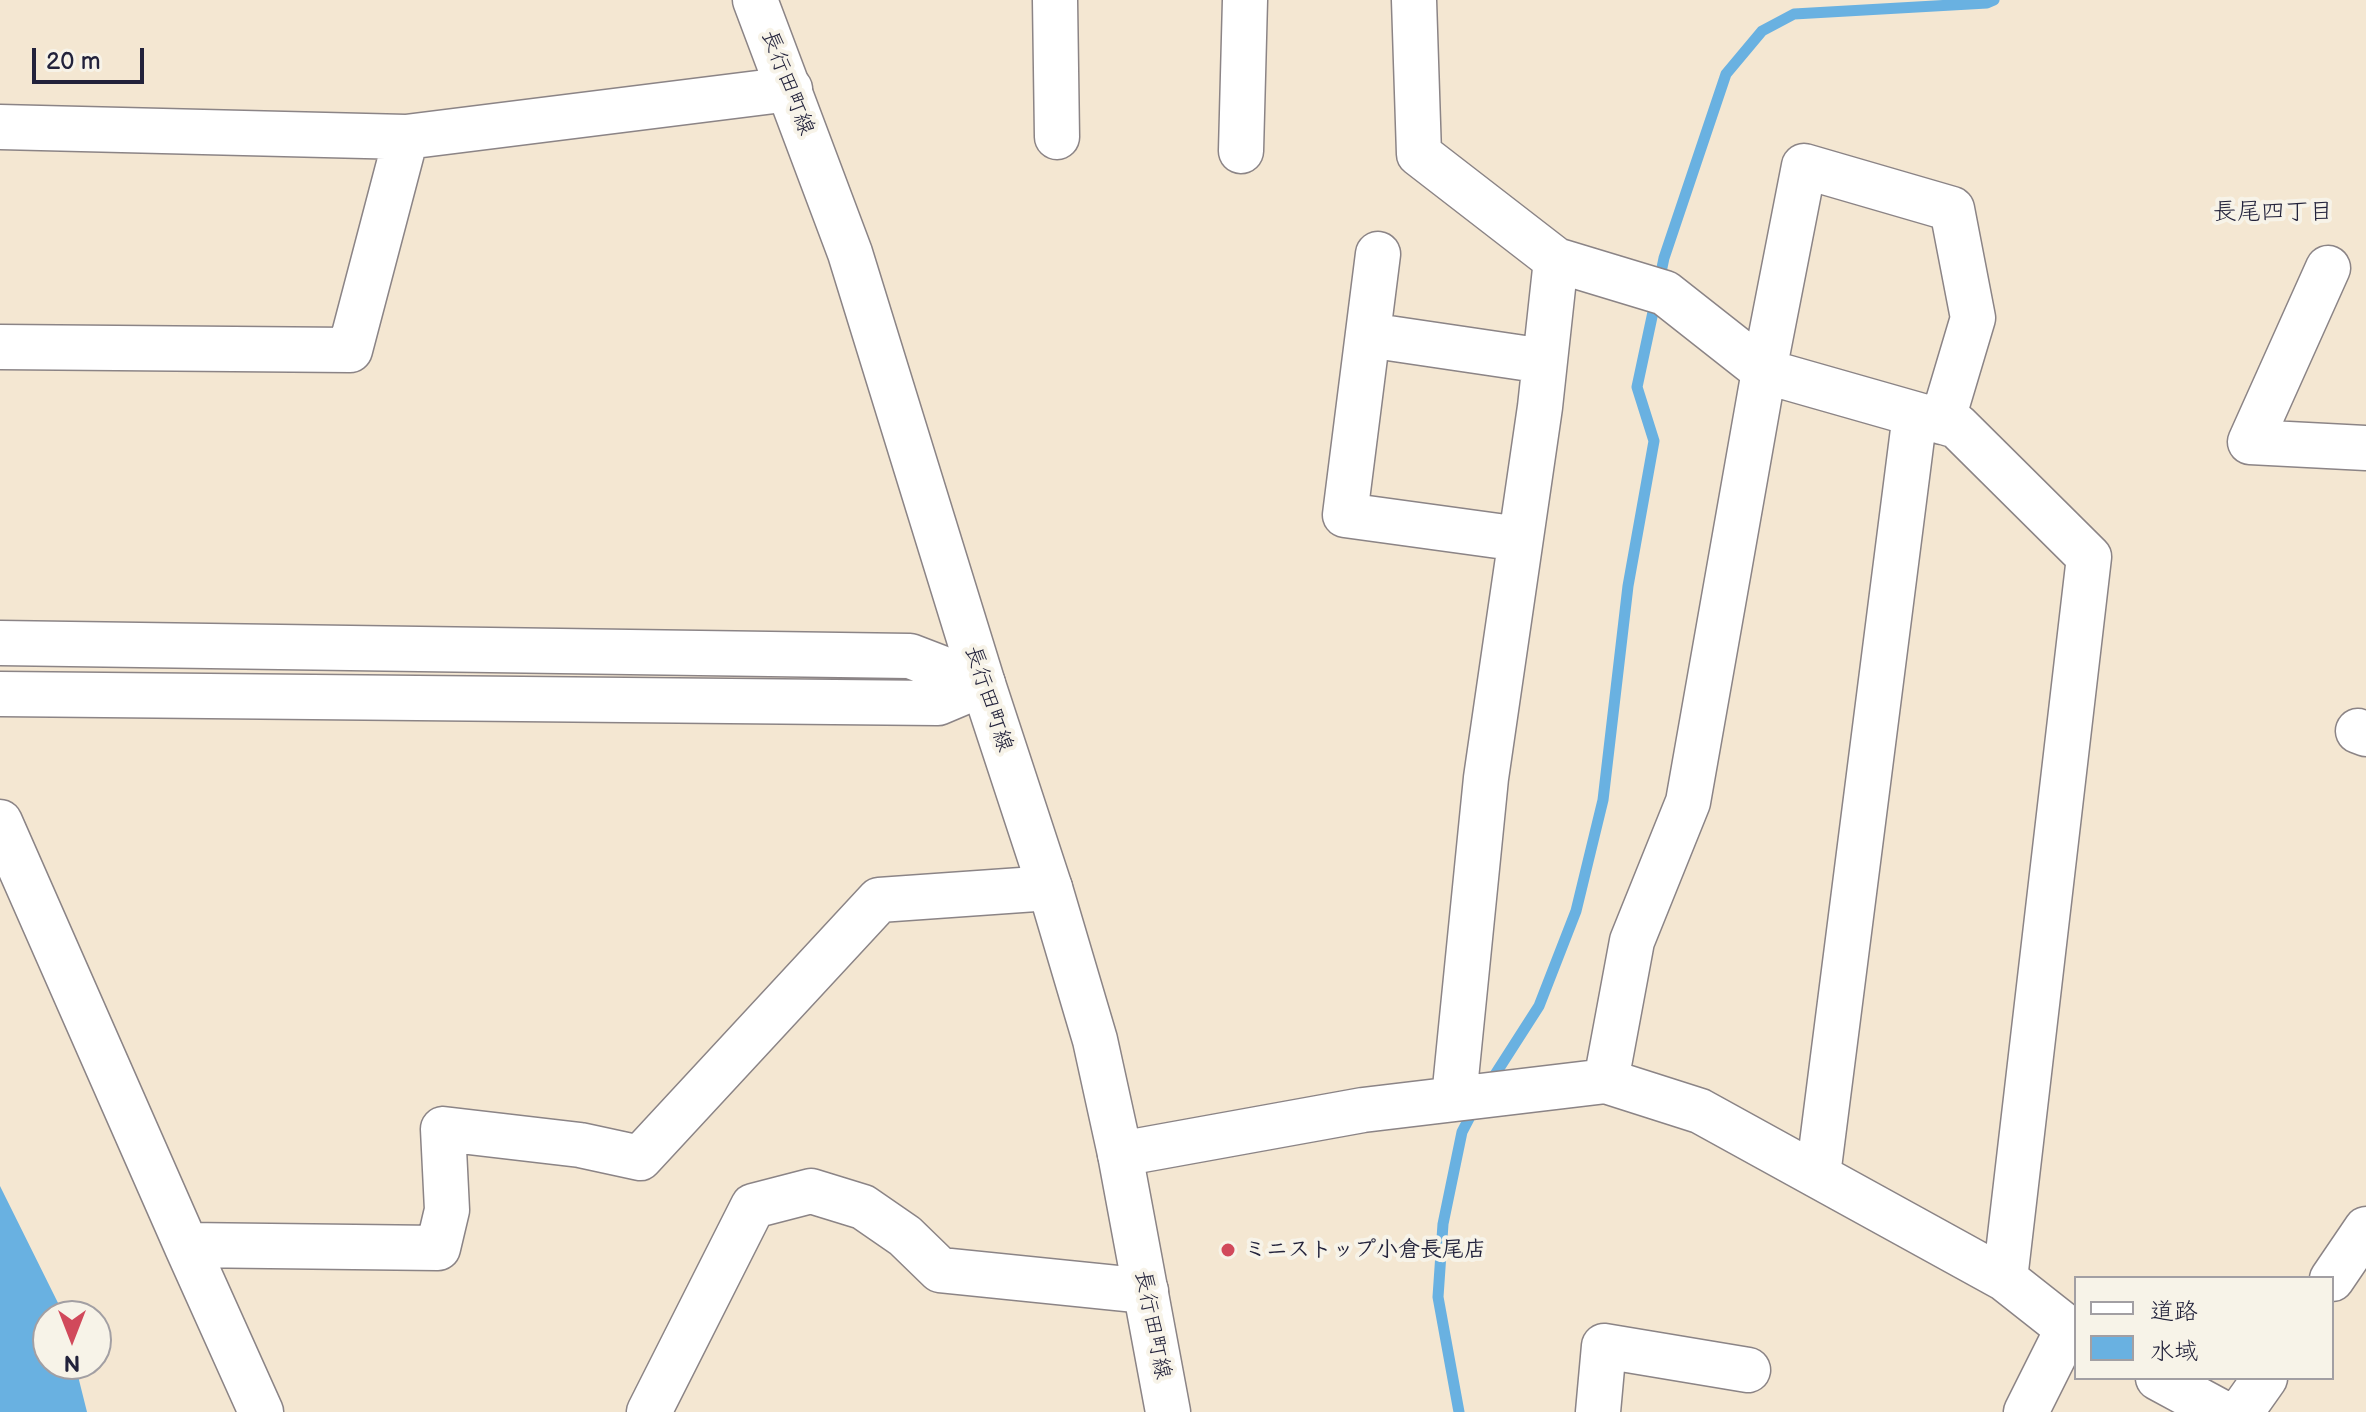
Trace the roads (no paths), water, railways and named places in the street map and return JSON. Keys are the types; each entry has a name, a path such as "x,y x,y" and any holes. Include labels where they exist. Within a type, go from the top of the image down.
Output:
{"street":[{"name":"長行田町線","path":"755,0 850,253 1095,1040 1120,1154 1168,1412"},
{"path":"1055,0 1057,137"},
{"path":"1241,151 1245,0"},
{"path":"1414,0 1419,154 1556,260 1665,293 1764,371 1957,426 2089,557 2005,1279"},
{"path":"0,127 406,137 790,89"},
{"path":"0,347 350,350 406,137"},
{"path":"1606,1081 1632,941 1688,802 1764,371 1804,166 1952,209 1973,318 1929,418 1839,990 1818,1175"},
{"path":"1378,254 1345,515 1520,539"},
{"path":"1454,1098 1486,778 1556,260"},
{"path":"2328,268 2250,442 2366,448"},
{"path":"1368,335 1544,361"},
{"path":"0,643 910,656 983,684"},
{"path":"0,694 938,703 983,684"},
{"path":"0,822 261,1412"},
{"path":"186,1245 438,1248 447,1210 443,1129 580,1145 640,1158 879,900 1050,888"},
{"path":"1120,1154 1363,1110 1606,1081 1700,1111 2005,1279 2072,1332 2026,1412"},
{"path":"649,1412 753,1206 811,1191 863,1207 905,1236 940,1270 1146,1291"},
{"path":"2334,1276 2366,1229"},
{"path":"1598,1412 1604,1346 1748,1370"},
{"path":"2162,1380 2221,1412"},
{"path":"2241,1412 2264,1380"}],"water":[{"path":"0,1186 57,1300 32,1300 32,1380 79,1380 87,1412 0,1412"}],"waterway":[{"path":"1659,282 1664,258 1726,74 1762,31 1794,14 1987,3 1994,0"},
{"path":"1489,1084 1539,1006 1576,911 1603,800 1628,586 1654,441 1637,387 1656,298"},
{"path":"1459,1412 1438,1297 1443,1224 1462,1132 1474,1109"}],"place":[{"name":"ミニストップ小倉長尾店","path":"1228,1250"}],"district":[{"name":"長尾四丁目","path":"2273,213"}]}
